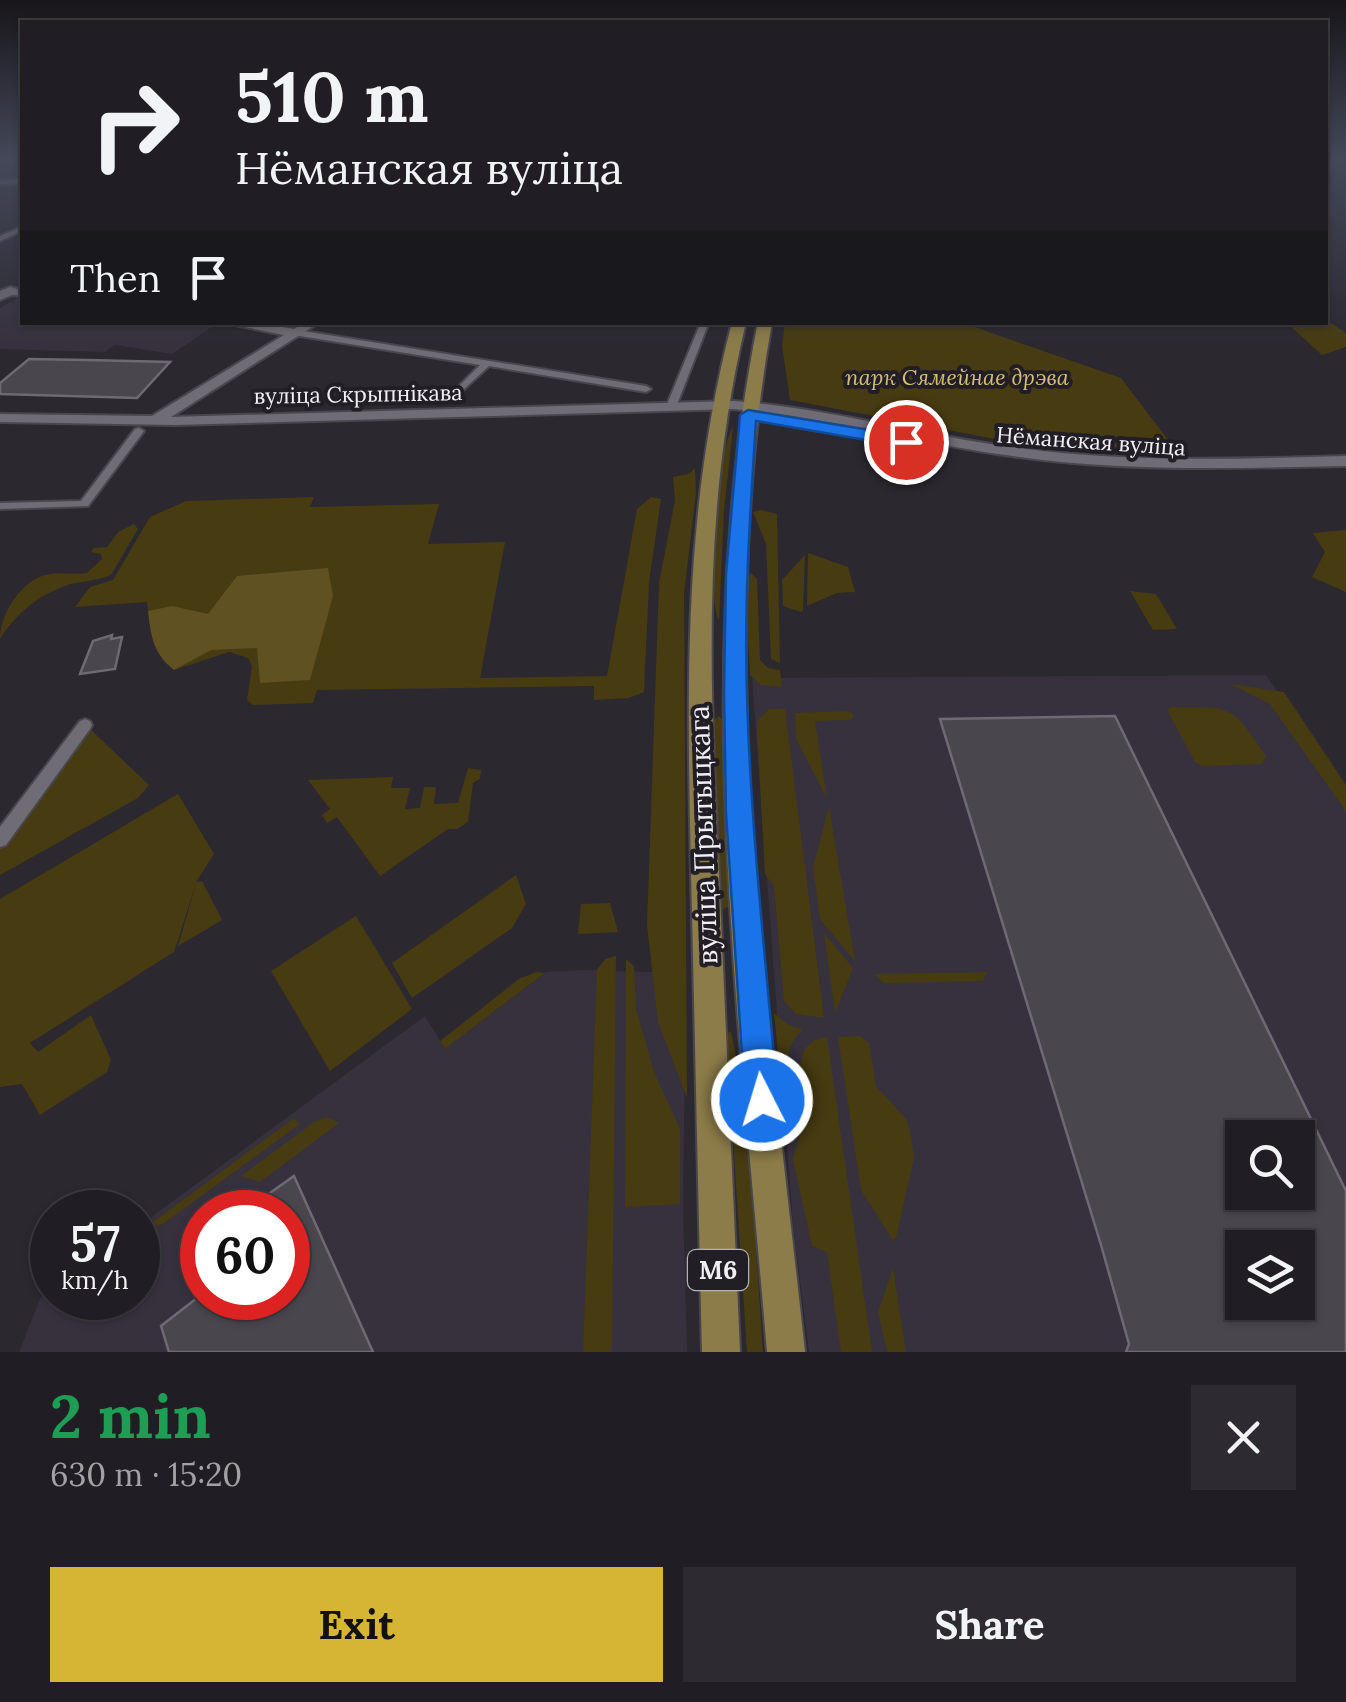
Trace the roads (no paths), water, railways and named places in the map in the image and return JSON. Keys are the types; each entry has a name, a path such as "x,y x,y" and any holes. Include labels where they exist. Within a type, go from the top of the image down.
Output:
{"main road":[{"path":"245,325 297,333"},
{"path":"139,430 309,325"},
{"name":"вуліца Прытыцкага","path":"721,1352 698,699 699,587 706,487 717,410 738,325"},
{"name":"вуліца Прытыцкага","path":"764,325 748,410 736,574 735,673 748,952 786,1352"},
{"path":"194,397 186,412 202,420"},
{"name":"вуліца Скрыпнікава","path":"0,418 154,422 671,407 717,410"},
{"name":"вуліца Скрыпнікава","path":"0,428 139,430 717,410"},
{"name":"Нёманская вуліца","path":"717,410 748,410 1020,454 1077,459 1160,463 1346,462"},
{"name":"Нёманская вуліца","path":"748,410 1045,465 1135,471 1346,471"},
{"path":"707,936 720,926 731,926 748,952"}],"street":[{"path":"671,407 704,325"},
{"path":"297,333 646,389"},
{"path":"462,388 488,362"},
{"path":"0,506 84,504 139,430"},
{"path":"0,840 85,725"}],"park label":[{"name":"парк Сямейнае дрэва","path":"957,377"}]}
